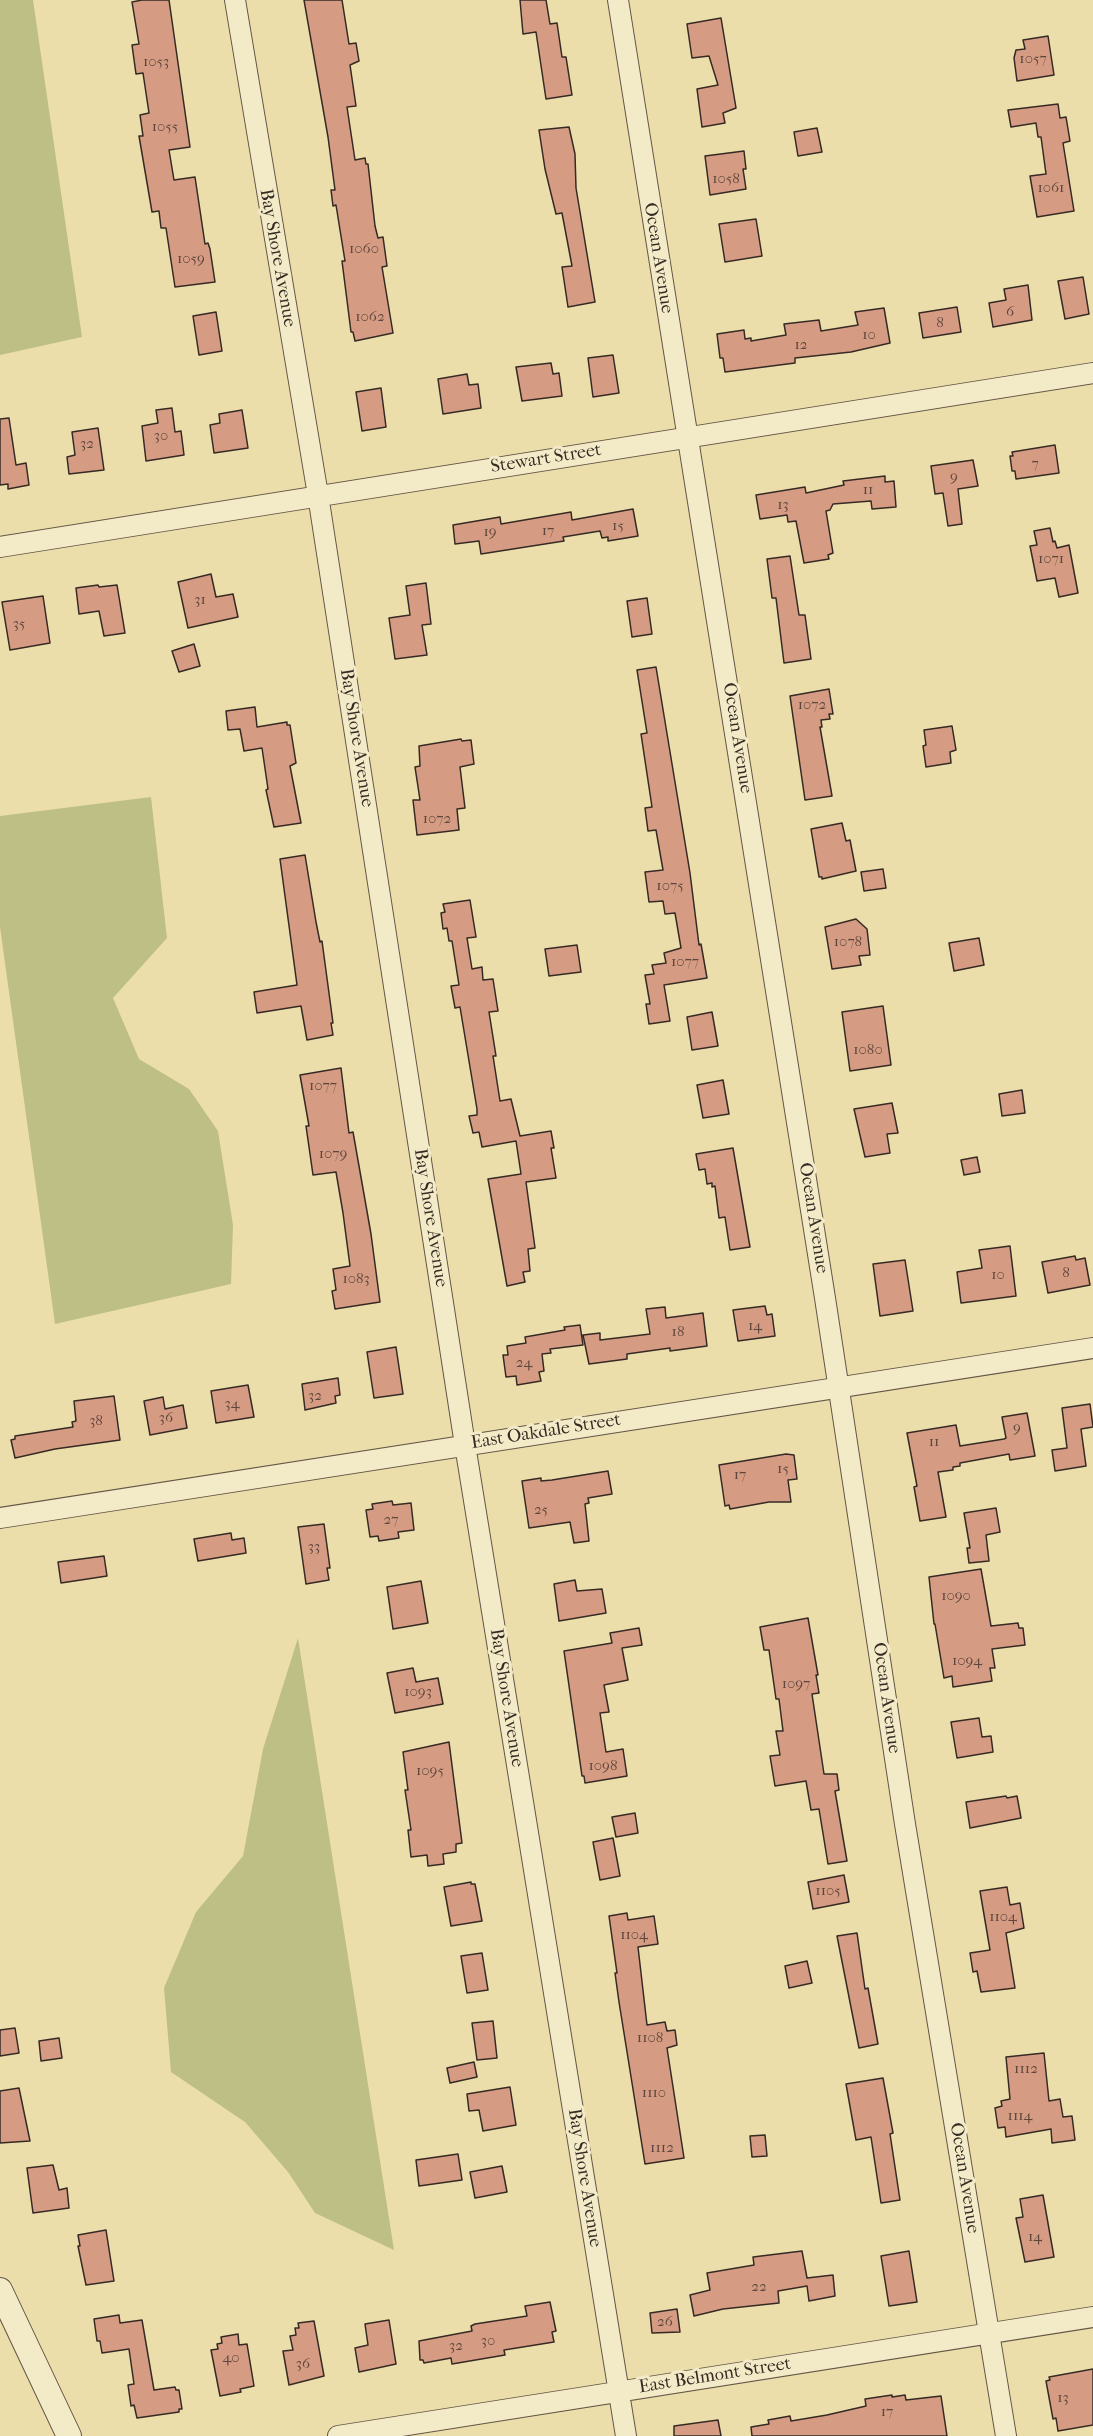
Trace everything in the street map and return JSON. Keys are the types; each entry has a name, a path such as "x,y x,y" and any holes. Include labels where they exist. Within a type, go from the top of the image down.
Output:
{"street":[{"name":"Bay Shore Avenue","path":"235,0 318,495 465,1445 626,2436"},
{"name":"Ocean Avenue","path":"618,0 824,1286 837,1387 905,1824 1006,2436"},
{"name":"Stewart Street","path":"0,547 1093,373"},
{"name":"East Oakdale Street","path":"0,1518 1093,1348"},
{"path":"0,2290 69,2436"},
{"name":"East Belmont Street","path":"338,2436 1093,2317"}],"green space":[{"path":"0,0 33,0 82,337 0,355"},
{"path":"151,797 167,938 113,998 139,1059 189,1089 218,1131 233,1225 231,1284 55,1324 0,927 0,816"},
{"path":"298,1638 394,2250 315,2213 288,2172 245,2122 171,2072 164,1988 196,1912 243,1856 263,1749"}],"building":[{"path":"169,0 190,147 169,150 174,180 195,177 205,244 208,243 210,249 215,282 175,287 166,228 161,228 159,211 152,212 139,136 143,136 140,115 149,113 143,73 136,74 132,45 139,44 132,2"},
{"path":"304,0 342,0 349,44 356,43 359,61 350,65 356,106 347,107 355,160 365,158 368,164 375,226 378,238 383,237 387,266 382,267 393,333 355,341 353,332 351,332 342,261 345,261 336,205 333,206 331,190 335,190 328,137"},
{"path":"520,0 546,0 550,24 557,23 562,57 566,57 572,95 546,99 536,32 523,34"},
{"path":"721,18 736,108 723,113 725,123 702,127 697,89 718,85 709,56 692,58 687,24"},
{"path":"1048,36 1054,75 1017,81 1014,58 1016,50 1025,49 1023,40"},
{"path":"1058,104 1060,118 1066,117 1070,141 1063,143 1074,211 1037,217 1030,176 1046,174 1041,137 1038,137 1036,123 1011,127 1008,110"},
{"path":"569,127 575,154 576,188 595,302 568,307 562,267 572,266 562,213 556,214 545,169 539,130"},
{"path":"817,128 822,152 798,156 794,132"},
{"path":"744,151 746,169 743,169 746,189 710,195 705,156"},
{"path":"756,219 762,256 725,262 719,224"},
{"path":"1083,277 1089,314 1065,319 1058,281"},
{"path":"1028,285 1032,320 993,327 989,303 1006,300 1004,289"},
{"path":"957,307 961,332 923,338 919,313"},
{"path":"884,308 890,343 851,352 795,358 795,363 725,372 723,358 720,358 717,334 744,330 745,339 751,338 751,341 786,335 784,324 819,320 821,331 858,325 855,312"},
{"path":"216,312 222,351 199,355 193,316"},
{"path":"613,355 619,393 593,397 588,358"},
{"path":"551,363 553,374 559,373 562,396 522,401 516,367"},
{"path":"467,374 469,385 478,384 481,408 443,414 438,379"},
{"path":"381,388 386,427 362,431 356,392"},
{"path":"172,408 175,432 181,431 184,455 146,461 142,426 158,423 156,410"},
{"path":"242,410 248,448 214,453 210,425 220,423 219,414"},
{"path":"9,418 16,465 26,463 29,485 8,489 8,484 0,485 0,419"},
{"path":"98,428 104,470 69,474 67,457 75,455 72,432"},
{"path":"1055,445 1059,473 1016,479 1015,471 1012,471 1010,456 1013,456 1012,452"},
{"path":"973,460 978,486 958,489 962,524 948,526 943,493 935,494 931,466"},
{"path":"885,476 885,482 894,481 896,507 872,509 871,501 833,504 830,510 826,511 833,553 828,555 829,559 804,563 796,521 788,522 787,515 760,519 756,495 805,487 806,493 844,485 843,481"},
{"path":"633,509 638,536 608,541 608,537 602,538 600,531 563,537 564,541 481,554 479,541 455,544 453,525 500,517 501,524 571,512 572,520"},
{"path":"1050,528 1057,548 1069,545 1078,593 1059,597 1055,578 1037,581 1030,546 1037,545 1034,531"},
{"path":"790,556 799,615 805,615 811,659 784,663 776,598 772,598 767,559"},
{"path":"211,574 216,597 233,594 238,617 188,628 178,582"},
{"path":"426,583 431,624 422,625 427,655 395,659 389,618 410,615 406,586"},
{"path":"98,585 99,587 117,585 125,633 104,636 99,611 79,614 76,588"},
{"path":"43,596 50,643 10,650 2,602"},
{"path":"647,598 652,634 632,637 627,601"},
{"path":"194,644 200,666 179,672 172,651"},
{"path":"656,667 690,873 699,945 701,944 707,978 664,985 670,1021 649,1024 646,1004 650,1004 645,975 654,974 652,965 666,963 664,953 681,948 675,913 665,914 663,901 649,902 645,872 663,870 656,830 648,831 646,816 645,808 652,807 641,734 647,733 637,670"},
{"path":"829,689 833,714 829,714 830,719 821,720 822,727 820,727 832,796 805,800 790,696"},
{"path":"255,707 257,727 287,722 287,725 290,725 296,763 290,766 301,823 274,827 266,790 268,789 262,748 244,751 240,729 228,730 226,711"},
{"path":"952,726 956,750 950,752 951,763 926,767 923,746 926,745 924,730"},
{"path":"461,739 462,741 471,740 474,764 460,767 465,808 457,809 459,830 417,835 413,800 420,800 415,767 420,766 419,746"},
{"path":"842,823 846,841 850,840 856,871 822,879 819,877 811,829"},
{"path":"305,855 320,942 322,941 333,1023 331,1023 333,1035 307,1040 301,1006 257,1013 254,992 297,985 280,859"},
{"path":"883,869 886,888 864,891 861,872"},
{"path":"470,900 476,937 467,938 472,969 482,967 483,980 493,979 498,1011 489,1012 500,1101 511,1099 520,1136 551,1131 554,1148 551,1148 556,1178 526,1182 535,1248 528,1249 530,1271 523,1272 525,1282 507,1286 488,1179 521,1174 516,1141 482,1147 479,1132 473,1133 469,1116 477,1115 477,1109 460,1007 455,1008 451,986 459,985 452,941 449,941 447,928 443,929 441,913 445,912 443,904"},
{"path":"856,919 867,929 870,955 859,956 861,965 832,969 825,927"},
{"path":"979,938 984,965 954,971 949,943"},
{"path":"577,945 581,972 549,976 545,949"},
{"path":"883,1006 891,1065 850,1071 842,1012"},
{"path":"712,1012 718,1046 692,1050 687,1017"},
{"path":"341,1068 349,1133 353,1132 380,1302 335,1309 332,1291 336,1290 333,1269 350,1266 343,1213 336,1172 313,1175 306,1126 309,1126 300,1075"},
{"path":"723,1080 729,1114 703,1118 697,1085"},
{"path":"1022,1090 1025,1113 1002,1116 999,1094"},
{"path":"892,1103 898,1133 887,1134 890,1153 865,1157 854,1109"},
{"path":"733,1148 750,1247 730,1250 725,1217 719,1218 715,1186 712,1187 712,1183 707,1184 705,1169 699,1170 696,1154"},
{"path":"977,1157 980,1172 964,1175 961,1160"},
{"path":"1010,1246 1016,1296 961,1303 957,1272 982,1268 979,1250"},
{"path":"1075,1256 1076,1260 1085,1258 1090,1285 1048,1293 1042,1262"},
{"path":"905,1260 913,1311 880,1316 873,1264"},
{"path":"765,1306 767,1315 772,1314 775,1336 738,1341 733,1310"},
{"path":"665,1307 666,1318 703,1313 707,1346 627,1354 627,1359 589,1364 583,1335 600,1333 600,1340 650,1334 646,1309"},
{"path":"580,1325 583,1345 550,1349 551,1353 542,1354 544,1371 539,1372 541,1381 517,1385 516,1376 506,1377 503,1355 508,1355 507,1346 526,1343 525,1337"},
{"path":"396,1347 403,1394 374,1398 367,1352"},
{"path":"338,1378 340,1395 335,1396 336,1403 305,1410 302,1384"},
{"path":"248,1385 254,1417 216,1423 211,1391"},
{"path":"114,1396 120,1440 55,1449 15,1458 11,1440 15,1439 15,1436 73,1427 72,1422 76,1421 74,1401"},
{"path":"163,1397 165,1409 183,1405 187,1428 150,1435 144,1401"},
{"path":"1090,1404 1093,1427 1081,1429 1086,1466 1055,1471 1052,1450 1067,1448 1062,1408"},
{"path":"1027,1413 1035,1456 1010,1460 1009,1454 960,1463 960,1466 953,1467 953,1470 938,1472 946,1517 920,1521 914,1487 917,1486 907,1433 956,1425 960,1446 1004,1439 1006,1438 1002,1417"},
{"path":"786,1454 794,1455 797,1479 788,1480 791,1502 769,1502 730,1509 729,1505 725,1506 719,1465"},
{"path":"608,1471 612,1494 588,1498 589,1503 585,1504 589,1541 574,1543 570,1522 529,1528 522,1481 541,1478 541,1481 552,1480"},
{"path":"392,1501 393,1505 411,1503 414,1530 398,1532 399,1538 379,1541 378,1536 370,1537 366,1510 373,1509 372,1504"},
{"path":"996,1508 1000,1532 986,1535 989,1561 969,1563 967,1548 970,1548 964,1513"},
{"path":"324,1524 330,1568 327,1568 329,1580 306,1584 298,1527"},
{"path":"231,1533 232,1540 244,1538 246,1553 198,1561 194,1539"},
{"path":"104,1556 107,1576 61,1583 58,1562"},
{"path":"981,1569 991,1626 1018,1623 1019,1628 1023,1628 1025,1645 992,1649 995,1668 990,1668 992,1681 953,1687 952,1676 944,1678 934,1624 929,1577"},
{"path":"575,1580 577,1591 602,1589 606,1613 559,1621 554,1584"},
{"path":"421,1581 428,1623 393,1629 387,1587"},
{"path":"808,1618 818,1675 816,1675 819,1693 812,1694 824,1774 837,1774 839,1790 835,1791 847,1861 828,1864 819,1809 811,1810 806,1781 775,1786 770,1756 780,1755 776,1731 783,1731 769,1650 764,1650 760,1627"},
{"path":"639,1628 642,1645 622,1648 628,1680 604,1685 609,1712 600,1713 606,1752 623,1749 627,1776 585,1783 584,1776 582,1776 564,1651 612,1643 610,1633"},
{"path":"413,1668 416,1682 438,1678 443,1704 395,1713 387,1673"},
{"path":"979,1718 982,1737 991,1736 993,1752 957,1758 951,1722"},
{"path":"449,1742 462,1843 456,1844 456,1852 443,1854 444,1864 428,1866 427,1855 411,1857 408,1830 411,1830 405,1790 408,1790 403,1752"},
{"path":"1006,1796 1007,1798 1017,1796 1021,1818 970,1828 966,1802"},
{"path":"635,1813 638,1833 616,1837 612,1817"},
{"path":"613,1838 620,1876 600,1880 593,1842"},
{"path":"844,1875 849,1902 813,1909 808,1882"},
{"path":"471,1882 475,1884 482,1921 451,1926 444,1887"},
{"path":"1007,1887 1010,1905 1020,1903 1024,1928 1006,1933 1015,1988 981,1992 977,1971 973,1972 970,1953 990,1950 980,1891"},
{"path":"627,1913 628,1920 654,1916 658,1944 638,1947 647,2025 665,2022 667,2031 675,2030 677,2045 667,2048 684,2158 645,2164 619,2002 609,1916"},
{"path":"857,1933 865,1989 868,1988 878,2044 859,2048 837,1936"},
{"path":"482,1953 488,1990 467,1993 461,1956"},
{"path":"807,1961 812,1983 789,1988 785,1966"},
{"path":"493,2021 497,2058 477,2060 472,2023"},
{"path":"15,2028 19,2053 0,2056 0,2030"},
{"path":"59,2038 62,2058 41,2061 39,2041"},
{"path":"1044,2053 1049,2101 1060,2099 1063,2117 1072,2116 1075,2140 1052,2143 1051,2129 1006,2137 1005,2127 998,2128 995,2108 1002,2106 1001,2101 1010,2099 1006,2057"},
{"path":"474,2062 477,2077 450,2083 447,2068"},
{"path":"883,2078 893,2133 890,2134 900,2200 881,2203 871,2137 856,2140 846,2084"},
{"path":"510,2087 516,2125 483,2131 479,2110 469,2111 467,2094"},
{"path":"19,2088 30,2141 0,2143 0,2091"},
{"path":"765,2135 767,2156 752,2157 750,2136"},
{"path":"458,2154 462,2180 419,2186 416,2160"},
{"path":"53,2165 59,2190 67,2188 69,2208 33,2213 27,2168"},
{"path":"502,2166 507,2192 475,2198 470,2172"},
{"path":"1043,2195 1054,2257 1025,2262 1016,2218 1023,2217 1020,2199"},
{"path":"106,2230 114,2281 86,2285 78,2235"},
{"path":"802,2251 807,2278 833,2275 835,2296 809,2301 807,2286 778,2291 779,2303 723,2309 694,2316 690,2295 710,2290 707,2273 754,2265 753,2257"},
{"path":"909,2251 917,2302 889,2306 881,2256"},
{"path":"550,2302 556,2331 552,2332 554,2342 504,2350 505,2355 452,2364 451,2358 424,2363 420,2360 419,2341 472,2331 471,2326 475,2324 527,2316 525,2306"},
{"path":"677,2309 680,2332 652,2333 650,2313"},
{"path":"119,2315 120,2323 142,2320 154,2390 175,2387 179,2390 182,2409 179,2409 179,2412 137,2418 134,2405 131,2406 128,2385 134,2384 129,2349 102,2353 100,2341 97,2341 94,2319"},
{"path":"389,2320 396,2364 359,2372 355,2348 368,2345 365,2324"},
{"path":"314,2321 324,2376 289,2385 283,2351 293,2350 290,2336 296,2335 295,2328 299,2328 298,2323"},
{"path":"238,2334 239,2345 247,2344 254,2386 240,2389 241,2392 220,2396 211,2350 218,2349 217,2344 222,2343 221,2337"},
{"path":"1093,2369 1093,2425 1058,2431 1056,2418 1053,2419 1046,2381 1050,2380 1049,2377"},
{"path":"892,2395 892,2397 905,2395 906,2400 941,2396 947,2436 752,2436 751,2427 769,2424 768,2420 790,2416 791,2421 827,2415 866,2406 865,2399"},
{"path":"718,2420 721,2436 674,2436 674,2426"}]}
